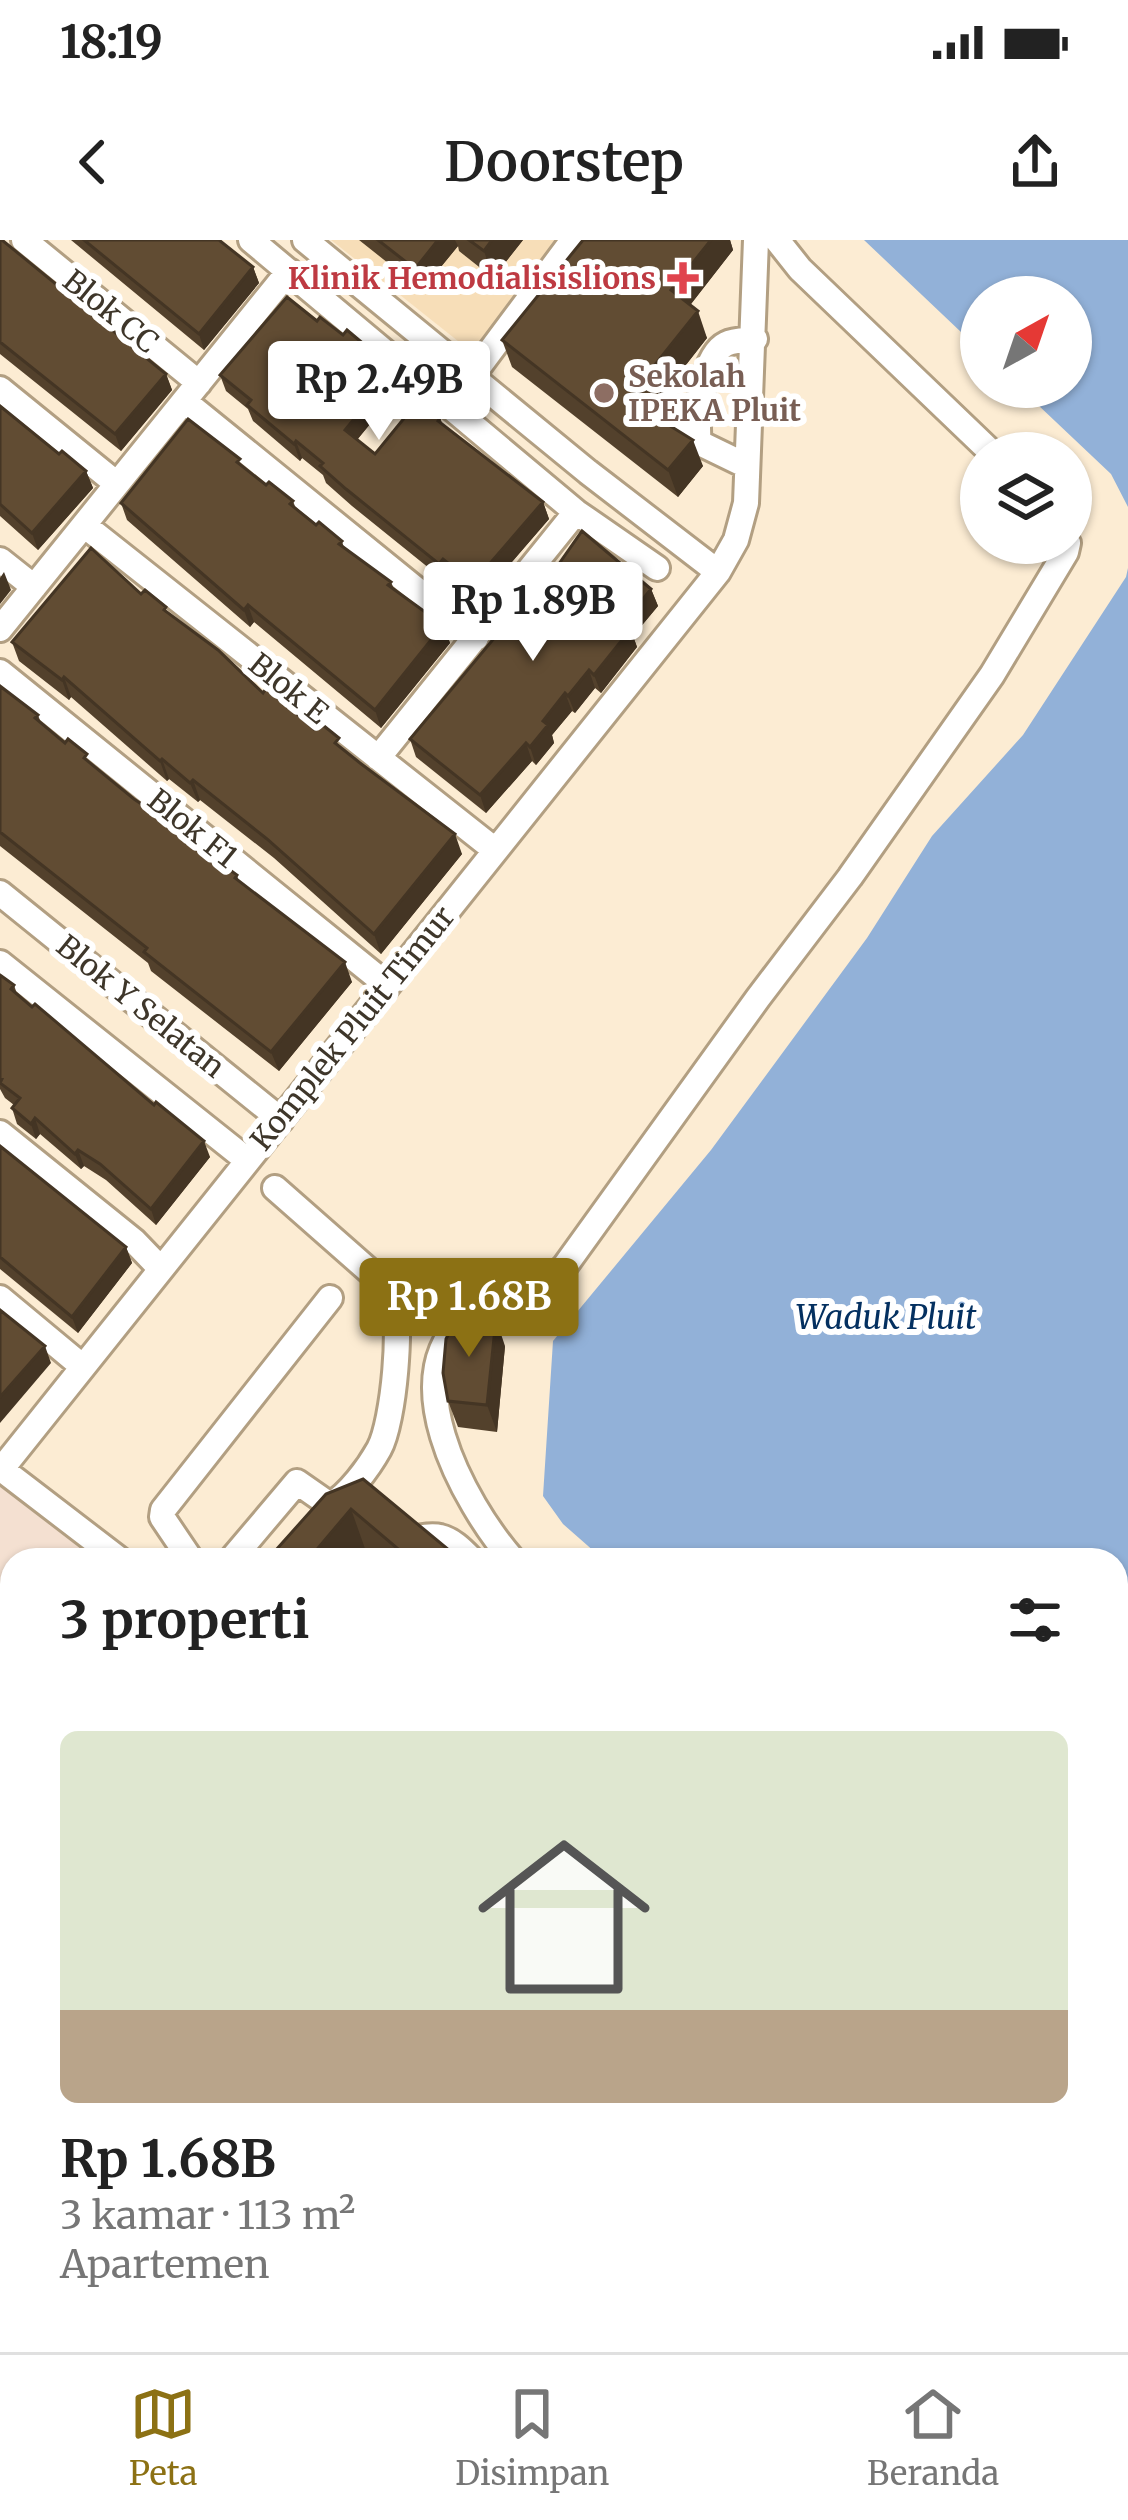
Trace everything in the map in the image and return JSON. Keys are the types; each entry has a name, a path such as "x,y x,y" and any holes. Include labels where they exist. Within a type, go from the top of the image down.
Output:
{"street":[{"name":"Blok CC","path":"24,240 191,392 476,638"},
{"path":"250,240 576,512 657,568"},
{"path":"305,240 713,580"},
{"path":"471,377 573,240"},
{"name":"Komplek Pluit Timur","path":"0,1470 713,580 742,521 755,339 756,240"},
{"path":"777,240 800,268 970,432"},
{"path":"0,629 289,272"},
{"path":"699,442 699,412 713,355 724,344 755,339"},
{"path":"0,389 117,484"},
{"path":"659,414 679,433 747,466"},
{"path":"378,758 576,512"},
{"name":"Blok E","path":"84,525 495,850"},
{"path":"0,560 34,587"},
{"path":"505,1548 456,1472 440,1436 435,1390 447,1341 478,1310 547,1283 565,1266 850,877 992,675 1059,564"},
{"name":"Blok F1","path":"0,671 387,985"},
{"name":"Blok Y Selatan","path":"0,893 281,1120"},
{"path":"0,963 247,1160"},
{"path":"0,1133 134,1241 160,1268"},
{"path":"241,1548 297,1482 330,1505 340,1500 381,1447 395,1351 392,1291 274,1188"},
{"path":"0,1298 83,1367"},
{"path":"183,1548 162,1516 163,1510 330,1298"},
{"path":"0,1470 104,1548"},
{"path":"387,1548 436,1536 460,1548"},
{"path":"400,1543 406,1548"}],"shaded area":[{"path":"331,240 565,240 478,357"},
{"path":"8,1456 121,1548 0,1548 0,1466"}],"water":[{"path":"864,240 1128,240 1128,507 1111,474 1092,456 1092,432 1067,432 1041,408 1092,408 1092,276 960,276 960,331"},
{"name":"Waduk Pluit","path":"1128,568 1128,1548 590,1548 563,1524 543,1496 553,1341 711,1150 867,938 932,836 1023,735"}],"building":[{"path":"0,240 166,374 115,434 0,342"},
{"path":"84,240 219,240 253,267 199,334"},
{"path":"378,240 438,240 415,269"},
{"path":"469,240 492,240 484,251"},
{"name":"Sekolah IPEKA Pluit","path":"583,240 711,240 671,290 698,311 650,371 637,377 634,392 659,419 693,440 668,470 502,340"},
{"path":"287,297 317,321 320,317 343,335 347,330 372,351 364,361 387,379 345,430 375,454 419,400 438,421 543,502 473,583 443,559 439,564 346,489 320,466 323,463 247,405 251,400 220,375"},
{"path":"0,406 86,471 32,533 0,504"},
{"path":"188,419 443,625 375,710 248,605 244,610 121,503"},
{"path":"582,531 651,589 623,624 630,630 594,675 589,670 568,696 565,693 530,747 526,743 480,795 410,739 511,618 505,613 523,591 542,572 549,578"},
{"path":"91,548 141,594 145,590 218,650 263,693 267,687 314,729 319,722 339,738 335,743 455,834 374,934 267,839 193,780 190,783 160,761 64,677 62,680 12,642"},
{"path":"0,686 65,743 68,739 87,754 84,758 134,799 167,818 235,878 345,962 271,1052 0,832"},
{"path":"0,975 32,1007 35,1004 204,1141 151,1209 100,1164 78,1150 75,1154 35,1118 31,1124 12,1108 20,1098 0,1083"},
{"path":"0,1146 126,1247 72,1317 0,1257"},
{"path":"0,1310 45,1346 0,1397"},
{"path":"458,1315 496,1319 487,1405 448,1401 443,1373 446,1339"},
{"path":"363,1479 446,1548 397,1548 351,1509 318,1548 278,1548 326,1494"}],"place":[{"name":"Klinik Hemodialisislions","path":"683,278"},
{"name":"Sekolah IPEKA Pluit","path":"604,393"}]}
